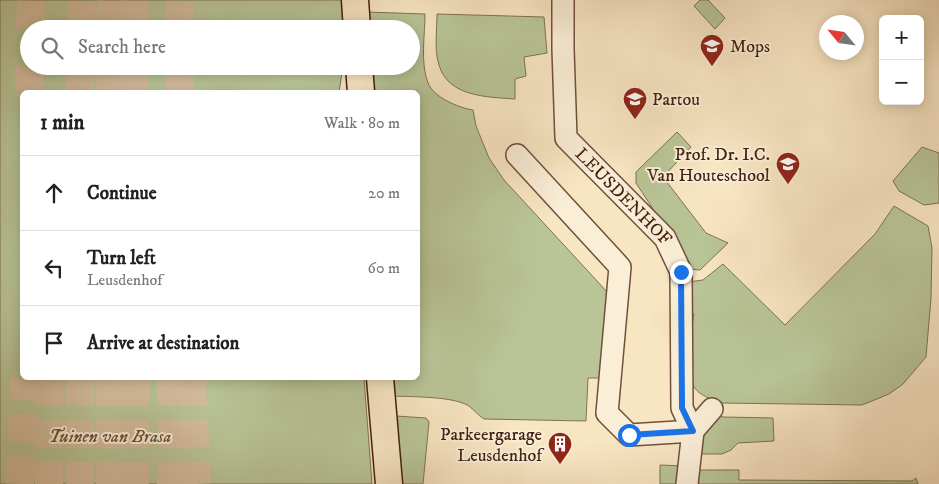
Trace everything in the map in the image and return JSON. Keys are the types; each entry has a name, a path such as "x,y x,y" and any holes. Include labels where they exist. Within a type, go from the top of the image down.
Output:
{"main road":[{"path":"355,0 356,20"},
{"path":"360,75 361,90"},
{"path":"380,380 389,484"}],"street":[{"name":"LEUSDENHOF","path":"563,0 562,50 566,138 665,238 681,272 682,408 693,431"},
{"path":"517,155 620,266 606,413 629,435 693,431"},
{"path":"687,484 693,431 712,409"}],"green space":[{"name":"Tuinen van Brasa","path":"0,0 343,0 344,20 20,20 20,75 342,75 339,90 20,90 20,380 364,380 372,484 0,484"},
{"path":"700,0 708,0 725,18 715,29 694,6"},
{"path":"367,12 425,14 424,66 431,88 447,101 473,110 476,126 489,158 504,180 609,294 612,378 588,378 586,421 484,419 469,406 453,400 393,396 391,380 420,380 420,90 372,90 371,75 420,75 420,20 367,20"},
{"path":"437,14 544,17 547,53 524,57 526,76 515,79 515,99 481,96 470,93 451,84 444,76 439,65 436,46"},
{"path":"677,132 691,147 663,177 706,233 728,243 700,270 686,269 674,241 636,183 636,172"},
{"path":"922,147 939,153 939,203 924,205 899,191 893,181"},
{"path":"894,206 928,226 932,248 931,298 926,357 903,384 889,394 862,405 720,403 696,390 690,379 687,361 694,314 688,314 688,282 703,280 723,264 785,325 875,234"},
{"path":"717,414 723,417 773,418 774,441 738,443 731,450 722,454 694,454 695,441"},
{"path":"396,416 426,418 429,422 423,484 401,484"},
{"path":"660,465 684,466 682,484 660,484"},
{"path":"692,470 739,470 739,480 912,481 916,478 918,484 691,484"}],"tunnel":[{"path":"30,20 31,0"},
{"path":"81,0 81,20"},
{"path":"110,20 111,0"},
{"path":"134,20 135,0"},
{"path":"180,0 180,20"},
{"path":"29,90 30,75"},
{"path":"80,75 80,90"},
{"path":"110,75 110,90"},
{"path":"134,75 134,90"},
{"path":"180,75 180,90"},
{"path":"20,484 24,380"},
{"path":"49,380 49,484"},
{"path":"80,380 80,484"},
{"path":"110,380 110,484"},
{"path":"135,380 135,484"},
{"path":"171,380 171,484"},
{"path":"192,380 197,484"}],"place":[{"name":"Mops","path":"712,67"},
{"name":"Partou","path":"635,120"},
{"name":"Prof. Dr. I.C. Van Houteschool","path":"788,185"},
{"name":"Parkeergarage Leusdenhof","path":"560,465"}],"route":[{"path":"629,435 693,431 682,408 681,272"}]}
